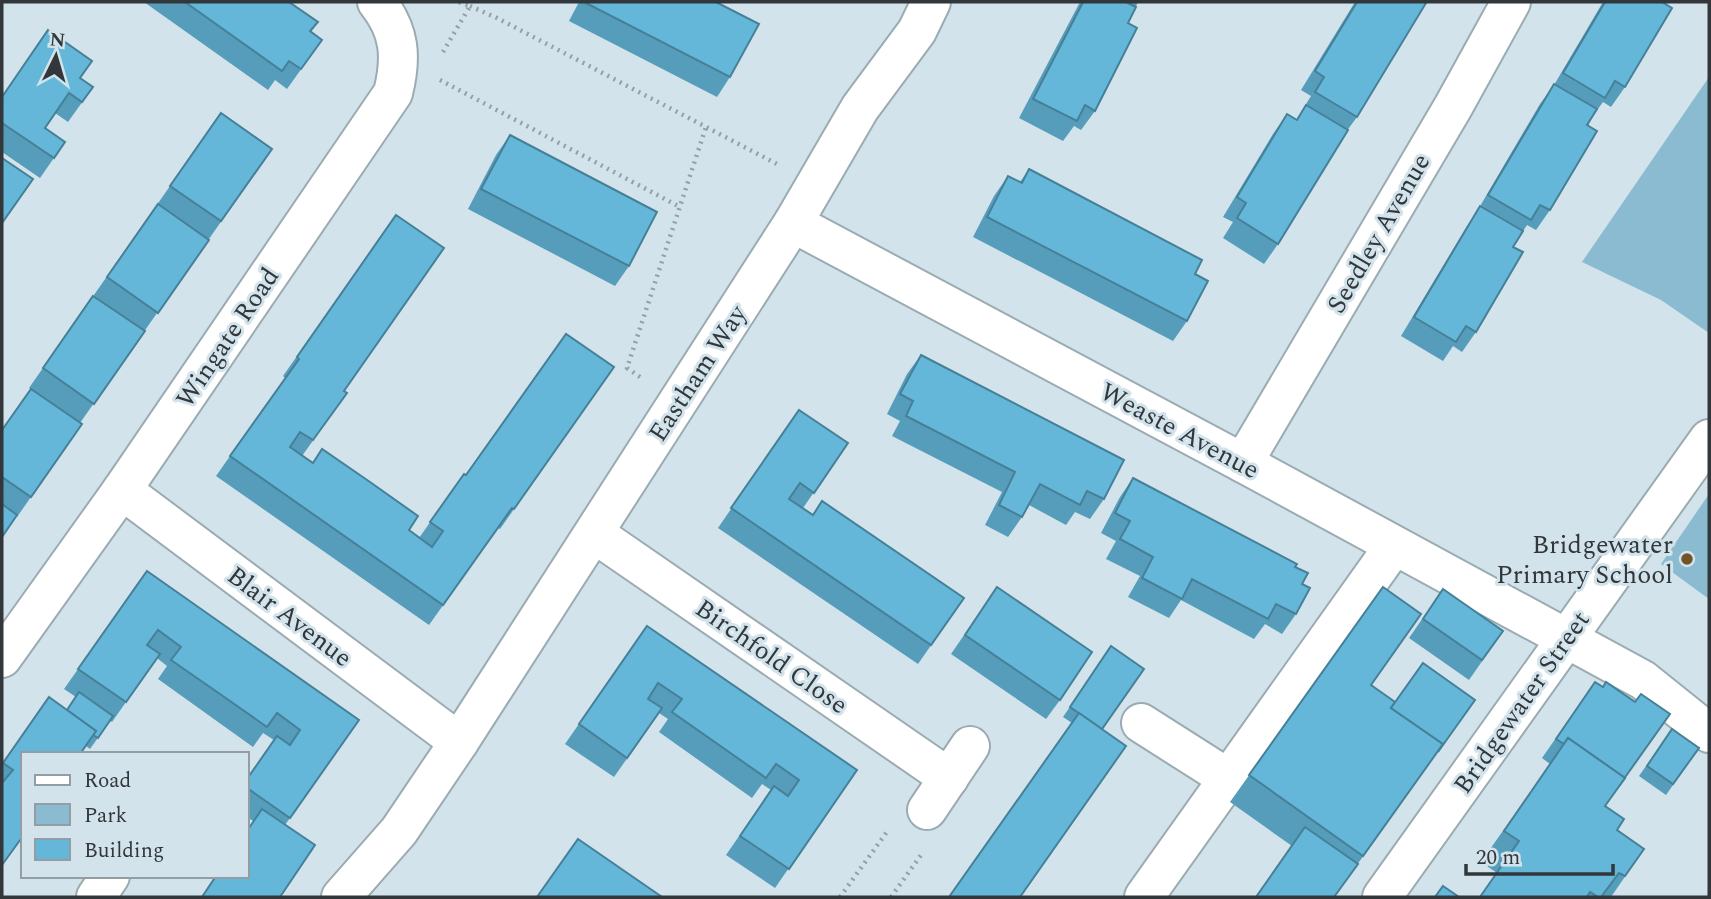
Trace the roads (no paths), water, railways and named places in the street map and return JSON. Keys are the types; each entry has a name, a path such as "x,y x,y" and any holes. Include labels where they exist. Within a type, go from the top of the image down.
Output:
{"street":[{"name":"Wingate Road","path":"2,658 122,491 393,93 398,73 395,31 377,2"},
{"name":"Eastham Way","path":"341,897 399,831 459,743 793,223 860,108 917,31 932,2"},
{"name":"Seedley Avenue","path":"1243,463 1453,107 1511,2"},
{"name":"Weaste Avenue","path":"793,223 1643,680 1709,733"},
{"name":"Bridgewater Street","path":"1382,897 1709,439"},
{"name":"Blair Avenue","path":"122,491 459,743"},
{"name":"Birchfold Close","path":"595,534 949,778"},
{"path":"1144,897 1394,546"},
{"path":"1141,723 1228,779"},
{"path":"927,810 970,746"},
{"path":"96,897 109,878"}],"place":[{"name":"Bridgewater Primary School","path":"1687,559"}]}
